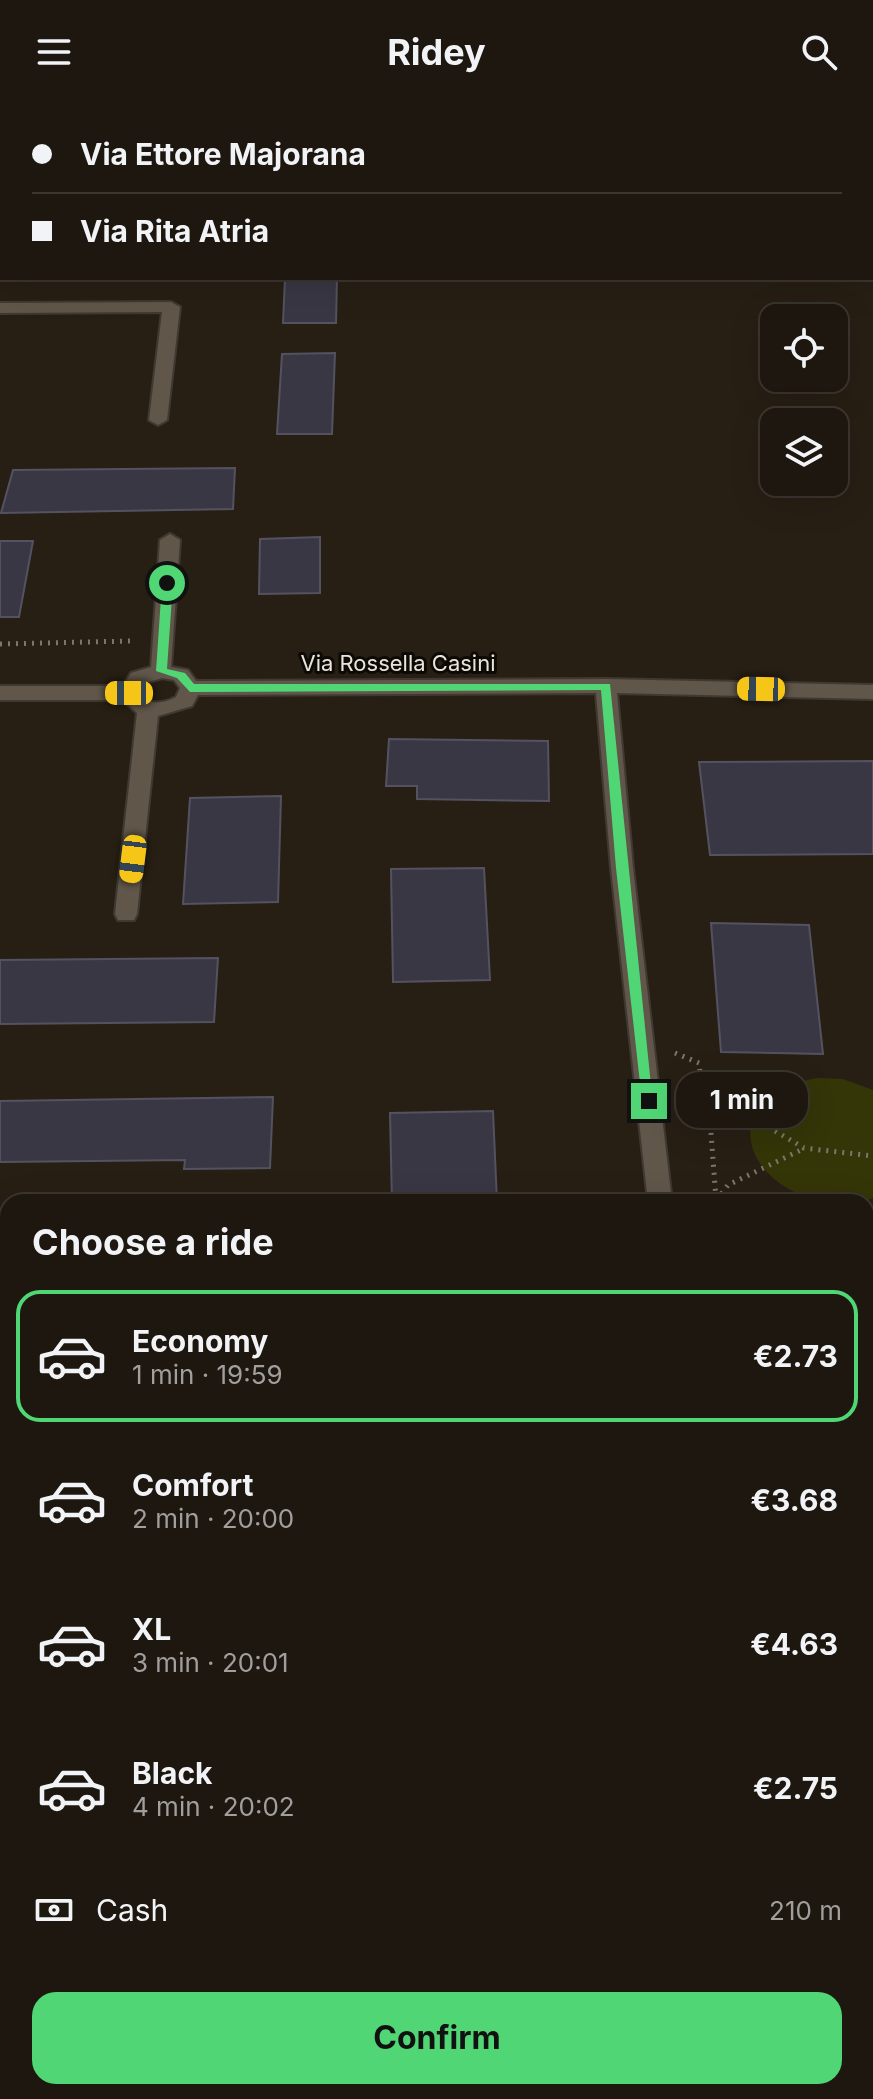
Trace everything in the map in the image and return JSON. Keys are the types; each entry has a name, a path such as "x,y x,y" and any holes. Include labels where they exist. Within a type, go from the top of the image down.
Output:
{"street":[{"path":"0,308 171,307 158,420"},
{"path":"161,671 170,540"},
{"path":"161,671 181,675 190,688 185,701 169,709 148,710 134,704 129,693 138,678 161,671"},
{"path":"606,686 622,868 659,1194"},
{"name":"Via Rossella Casini","path":"190,688 606,686 873,692"},
{"path":"0,693 129,693"},
{"path":"126,914 148,710"}],"path":[{"path":"642,1040 699,1063 702,1088 804,1148 873,1156"},
{"path":"708,1092 716,1194"},
{"path":"721,1194 728,1185 804,1148"}],"shaded area":[{"path":"817,1078 843,1079 873,1090 873,1194 803,1194 783,1185 763,1168 752,1148 751,1126 761,1106 782,1089"}],"building":[{"path":"285,280 337,280 336,323 283,323"},
{"path":"335,353 332,434 277,434 282,354"},
{"path":"235,468 233,509 1,513 13,470"},
{"path":"320,537 320,593 259,594 260,539"},
{"path":"0,541 33,541 19,617 0,617"},
{"path":"389,739 548,741 549,801 417,799 417,786 386,786"},
{"path":"873,761 873,854 710,855 699,762"},
{"path":"281,796 278,902 183,904 190,798"},
{"path":"484,868 490,980 393,982 391,869"},
{"path":"711,923 809,925 823,1054 721,1052"},
{"path":"218,958 214,1022 0,1024 0,960"},
{"path":"273,1097 270,1168 184,1169 185,1160 0,1162 0,1101"},
{"path":"493,1111 497,1194 392,1194 390,1113"}],"route":[{"path":"167,583 161,671 181,675 190,688 606,686 622,868 649,1101"}]}
